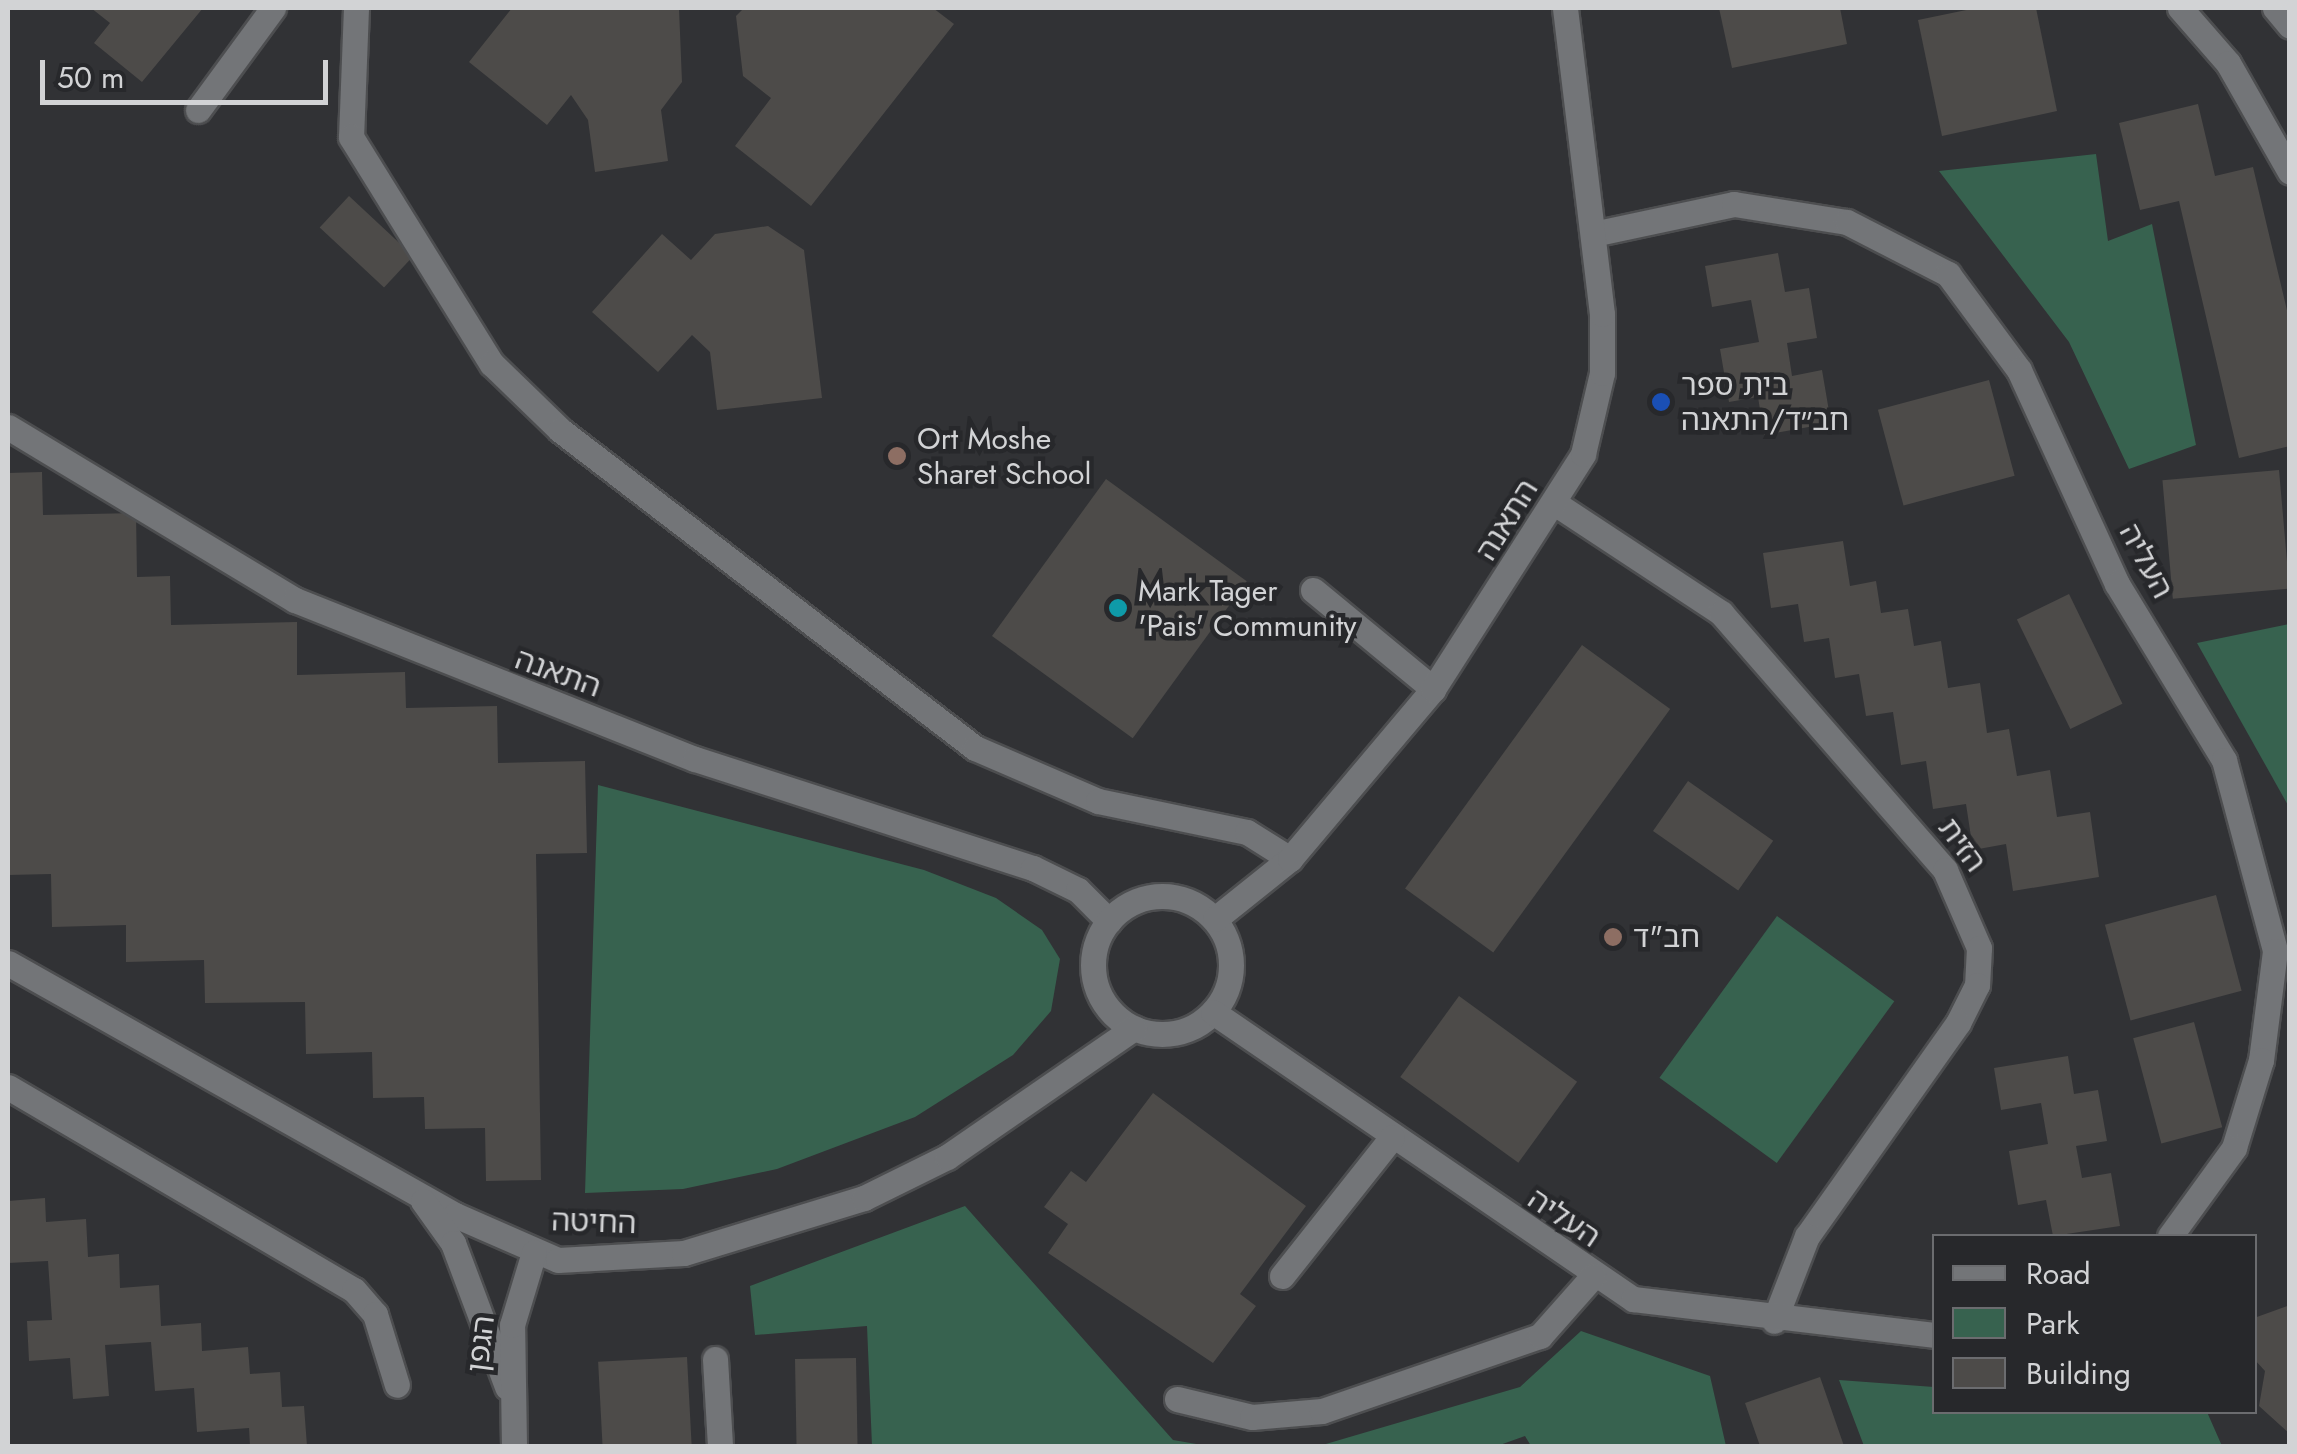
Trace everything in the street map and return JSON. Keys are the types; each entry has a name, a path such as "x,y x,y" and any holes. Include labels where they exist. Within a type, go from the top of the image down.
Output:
{"street":[{"path":"198,110 273,8"},
{"path":"356,8 352,136 492,364 560,430 975,748 1098,802 1246,832 1290,860"},
{"name":"התאנה","path":"1215,919 1290,860 1433,689 1556,504 1583,454 1602,373 1593,234 1566,8"},
{"name":"התאנה","path":"1573,54 1579,8"},
{"path":"2180,8 2228,63 2290,172"},
{"path":"2275,8 2290,26"},
{"name":"העליה","path":"1593,234 1734,204 1847,222 1948,274 2019,370 2117,584 2224,760 2275,950 2261,1060 2234,1148 2171,1234"},
{"name":"התאנה","path":"8,427 295,600 695,759 1033,868 1078,890 1109,921"},
{"name":"הזית","path":"1556,504 1721,613 1945,870 1980,948 1977,985 1958,1023 1806,1236 1774,1321"},
{"path":"1313,590 1433,689"},
{"path":"1162,896 1215,919 1230,976 1212,1012 1176,1032 1134,1028 1095,981 1109,921 1162,896"},
{"name":"החיטה","path":"8,963 534,1252 612,1260 684,1253 864,1198 947,1158 1134,1028"},
{"name":"העליה","path":"1212,1012 1592,1276 1634,1299 1774,1321 1932,1335"},
{"path":"8,1087 354,1290 375,1314 397,1385"},
{"path":"1282,1276 1392,1137"},
{"path":"415,1189 453,1243 507,1387"},
{"name":"הגפן","path":"514,1446 507,1387 534,1252"},
{"path":"1177,1399 1252,1417 1322,1411 1540,1336 1592,1276"},
{"path":"715,1359 720,1446"}],"green space":[{"path":"2096,154 2108,241 2152,224 2196,445 2129,469 2069,342 1939,171"},
{"path":"2290,624 2289,807 2197,643"},
{"path":"598,785 924,870 996,898 1042,930 1060,959 1051,1011 1013,1055 915,1117 777,1169 683,1189 585,1193"},
{"path":"1777,916 1894,1001 1777,1163 1659,1078"},
{"path":"965,1206 1173,1440 1208,1446 872,1446 867,1326 755,1335 750,1286"},
{"path":"1581,1331 1710,1376 1726,1446 1531,1446 1525,1436 1497,1446 1319,1446 1520,1387"},
{"path":"1839,1380 1932,1387 1932,1414 2208,1414 2222,1446 1864,1446"}],"building":[{"path":"91,8 203,8 142,82 94,43 110,23"},
{"path":"512,8 679,8 682,82 661,110 668,161 595,172 588,120 571,95 547,125 469,62"},
{"path":"744,8 933,8 954,24 811,206 735,146 771,98 743,76 736,16"},
{"path":"1719,8 1840,8 1847,44 1732,68"},
{"path":"1976,8 2036,8 2057,111 1942,136 1918,20"},
{"path":"2198,104 2215,176 2253,167 2290,323 2290,446 2239,458 2179,201 2140,210 2119,123"},
{"path":"349,196 413,256 384,287 320,227"},
{"path":"768,226 804,250 822,398 717,410 710,352 692,335 658,372 592,312 662,234 691,260 715,234"},
{"path":"1778,253 1785,292 1809,288 1817,338 1787,343 1792,376 1822,370 1831,423 1764,435 1758,397 1729,402 1720,349 1759,342 1751,300 1712,307 1705,266"},
{"path":"1989,380 2015,476 1904,505 1878,410"},
{"path":"2279,470 2289,589 2173,599 2162,480"},
{"path":"42,472 43,515 136,513 137,577 170,576 171,625 297,622 297,675 405,672 406,708 497,706 498,763 585,761 587,853 536,854 541,1180 486,1181 485,1128 425,1129 424,1097 373,1098 372,1052 306,1054 305,1002 205,1003 204,960 126,962 126,925 52,927 51,874 8,875 8,473"},
{"name":"Mark Tager 'Pais' Community","path":"1106,479 1247,581 1133,738 992,636"},
{"path":"1843,541 1850,586 1876,581 1881,613 1908,609 1914,646 1941,641 1948,688 1980,683 1987,733 2009,729 2017,776 2050,770 2057,817 2090,812 2099,877 2013,891 2006,844 1973,850 1966,804 1933,809 1926,761 1901,765 1893,712 1866,716 1859,674 1835,678 1829,638 1804,642 1798,604 1771,608 1763,553"},
{"path":"2069,594 2122,704 2070,729 2017,619"},
{"path":"1582,645 1670,709 1493,953 1405,889"},
{"path":"1688,781 1773,841 1738,891 1653,831"},
{"path":"2216,895 2242,991 2131,1020 2105,925"},
{"path":"1459,996 1577,1082 1518,1163 1400,1077"},
{"path":"2194,1022 2222,1127 2161,1144 2133,1038"},
{"path":"2068,1056 2074,1094 2098,1090 2107,1141 2076,1146 2082,1178 2111,1173 2120,1226 2053,1234 2046,1200 2018,1205 2009,1151 2048,1144 2041,1103 2001,1110 1994,1068"},
{"path":"1153,1093 1306,1206 1240,1294 1256,1306 1213,1363 1048,1253 1068,1224 1044,1207 1071,1171 1086,1182"},
{"path":"45,1198 46,1222 86,1219 88,1257 119,1254 120,1288 159,1285 161,1326 201,1323 202,1351 248,1347 250,1374 280,1372 282,1407 304,1406 307,1446 250,1446 249,1428 197,1432 194,1388 155,1391 151,1342 105,1345 109,1396 73,1399 70,1358 29,1361 27,1321 52,1320 48,1261 8,1263 8,1201"},
{"path":"2290,1305 2290,1434 2259,1406 2265,1371 2257,1362 2257,1317"},
{"path":"687,1357 692,1446 603,1446 598,1362"},
{"path":"856,1358 858,1446 797,1446 795,1359"},
{"path":"1820,1377 1844,1446 1760,1446 1745,1403"}],"place":[{"name":"בית ספר חב״ד/התאנה","path":"1661,402"},
{"name":"Ort Moshe Sharet School","path":"897,456"},
{"name":"Mark Tager 'Pais' Community","path":"1118,608"},
{"name":"חב\"ד","path":"1613,937"}]}
